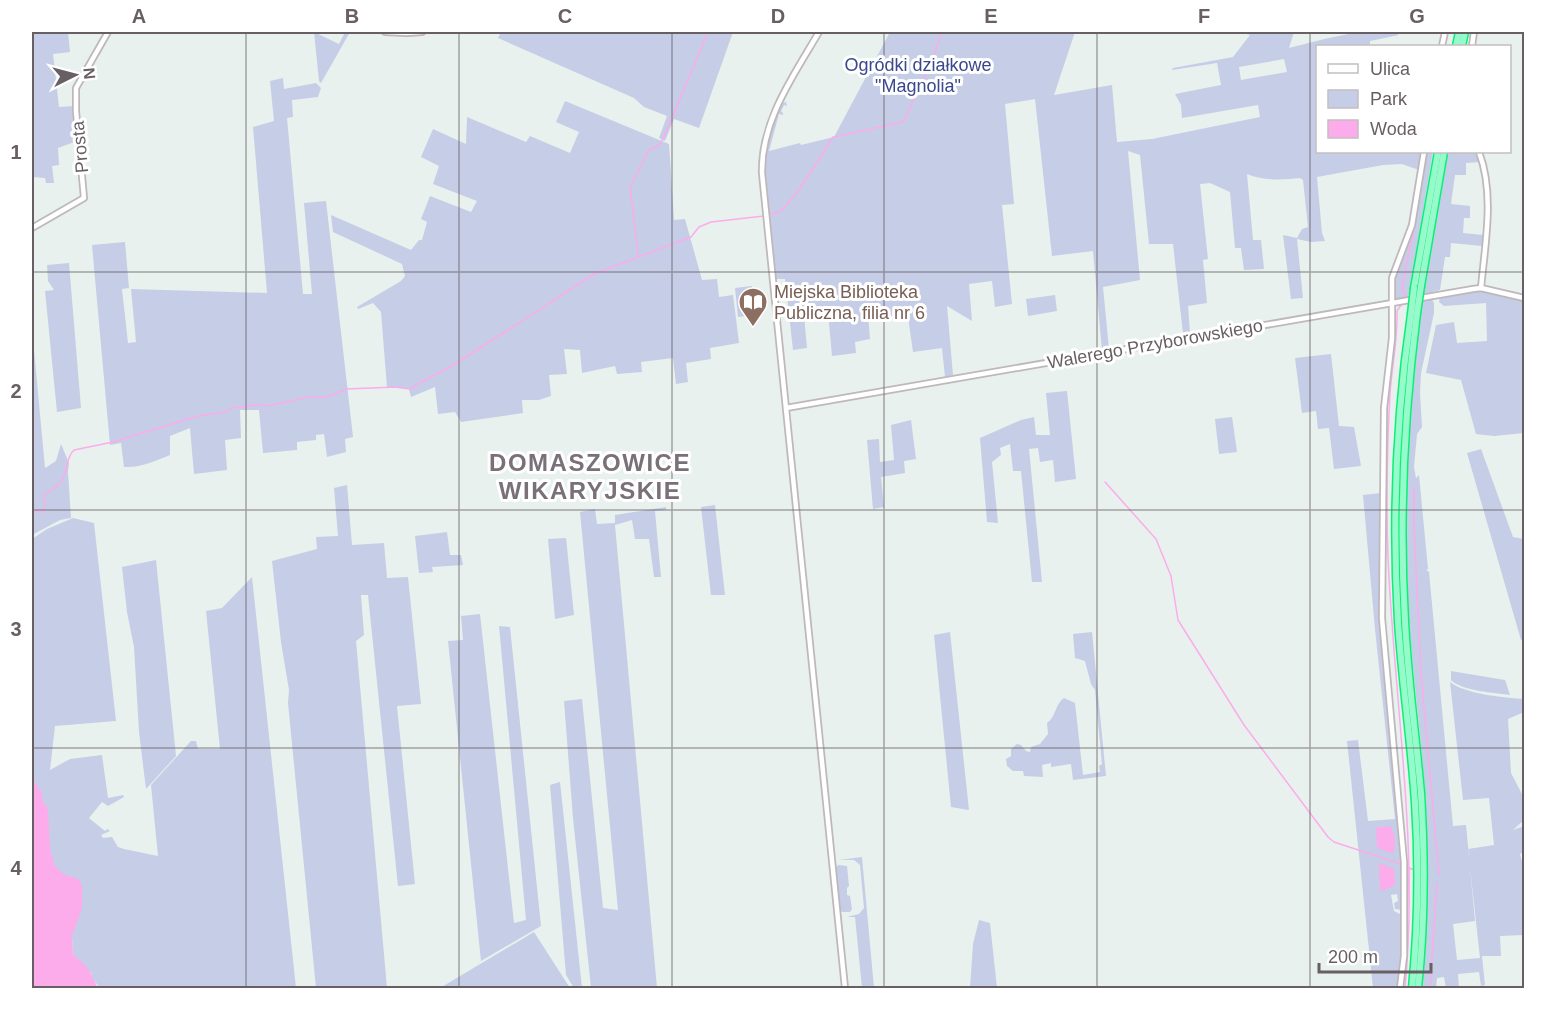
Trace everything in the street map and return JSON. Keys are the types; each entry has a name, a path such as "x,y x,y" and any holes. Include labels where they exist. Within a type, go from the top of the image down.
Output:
{"highway":[{"path":"1412,988 1417,910 1417,844 1398,623 1396,517 1400,414 1438,153"},
{"path":"1418,287 1444,153"},
{"path":"1414,314 1405,434 1402,543 1406,648 1422,822 1423,915 1418,988"}],"street":[{"name":"Prosta","path":"32,228 84,198 76,88 108,32"},
{"path":"385,32 422,32"},
{"path":"819,32 776,109 763,153 762,173 845,988"},
{"path":"1400,988 1403,966 1404,862 1382,610 1384,400 1392,338 1392,278 1412,225 1424,153"},
{"path":"1479,153 1486,173 1488,191 1482,288"},
{"name":"Walerego Przyborowskiego","path":"786,408 1482,288 1524,298"}],"green space":[{"name":"Ogródki działkowe \"Magnolia\"","path":"1376,31 1399,35 1370,41 1370,45 1316,45 1316,153 1422,153 1419,170 1402,164 1383,165 1317,177 1322,233 1325,241 1311,242 1297,239 1303,298 1291,299 1283,235 1297,238 1302,229 1308,227 1303,180 1300,178 1266,179 1247,174 1253,240 1261,240 1264,269 1244,270 1241,248 1235,248 1230,192 1210,183 1200,184 1208,259 1203,260 1207,303 1188,306 1190,333 1183,334 1173,244 1149,244 1140,155 1128,151 1140,280 1103,287 1109,349 1102,350 1093,251 1052,256 1035,99 1005,104 1014,204 1002,205 1012,304 995,307 992,281 969,284 972,321 947,306 953,375 945,377 942,348 913,352 908,317 891,320 890,312 868,314 870,339 855,342 856,353 832,356 828,312 804,315 807,348 793,350 785,279 776,279 765,186 768,143 782,103 786,102 787,106 784,105 781,111 783,115 779,114 769,151 800,143 801,145 834,137 890,32 1075,32 1054,95 1112,85 1117,142 1152,139 1260,117 1258,105 1182,118 1181,105 1175,94 1221,85 1217,63 1172,70 1233,57 1250,35 1240,32 1294,32 1289,48 1345,35","holes":["1284,59 1287,72 1241,80 1239,67"]},
{"path":"32,32 68,32 70,52 53,54 59,107 74,106 77,141 58,148 59,165 52,166 54,183 46,183 45,178 32,177 32,153 34,152"},
{"path":"314,32 339,44 345,32 350,32 321,83 319,81"},
{"path":"501,32 733,32 699,128 674,119 665,141 659,138 667,116 644,107 634,98 498,38"},
{"path":"283,78 284,89 316,83 321,88 318,97 292,100 293,117 287,118 303,294 312,294 304,203 326,201 353,437 345,439 346,452 327,457 324,434 316,435 316,440 297,442 297,450 263,453 259,410 240,410 241,438 225,440 227,470 194,474 190,428 170,436 170,455 142,465 124,467 121,443 110,445 92,245 125,242 129,288 122,289 128,343 136,342 131,289 267,293 253,127 274,121 270,81"},
{"path":"565,101 669,144 674,220 685,219 702,280 717,279 719,297 733,295 739,343 710,348 711,359 686,363 688,382 676,384 673,358 641,362 642,372 617,374 615,366 582,373 580,350 564,349 567,374 549,375 551,396 539,400 522,400 523,413 461,422 455,412 438,414 435,387 411,397 409,389 387,387 381,312 373,303 358,309 357,307 401,281 405,276 402,264 333,232 331,215 411,250 419,240 422,240 427,222 421,219 430,196 471,212 477,201 433,184 439,166 421,157 433,129 466,144 467,117 526,142 530,136 570,153 579,132 556,122"},
{"path":"1425,153 1433,153 1408,297 1394,299 1393,282 1410,236"},
{"path":"1447,153 1477,153 1481,162 1466,163 1466,175 1455,175 1451,204 1470,206 1470,218 1464,218 1463,233 1483,235 1482,246 1451,243 1450,257 1445,257 1440,290 1423,294"},
{"path":"69,263 81,408 57,412 45,291 54,290 48,281 47,265"},
{"path":"752,286 755,315 738,317 735,288"},
{"path":"1481,291 1524,300 1524,433 1494,436 1476,434 1461,380 1426,373 1436,325 1454,322 1457,343 1487,341 1486,303 1444,306 1439,302 1440,297"},
{"path":"1055,295 1057,311 1028,316 1026,299"},
{"path":"1431,298 1434,303 1434,313 1421,373 1422,427 1417,434 1414,467 1416,478 1419,475 1428,569 1426,570 1429,572 1453,826 1466,825 1468,849 1494,845 1489,798 1463,800 1450,682 1465,690 1524,699 1524,712 1508,719 1511,773 1523,796 1524,820 1513,830 1524,826 1524,852 1520,854 1524,869 1524,935 1500,936 1501,956 1482,956 1485,985 1481,986 1479,972 1458,974 1459,988 1446,988 1444,977 1437,978 1436,988 1422,988 1427,898 1427,830 1408,601 1405,503 1410,402 1417,334 1422,300","holes":["1470,864 1480,958 1457,960 1453,924 1475,921"]},
{"path":"32,328 45,468 56,461 61,444 69,463 71,518 60,520 32,535"},
{"path":"1331,354 1339,426 1354,427 1361,466 1334,469 1329,428 1318,429 1316,411 1302,413 1295,358"},
{"path":"1067,391 1076,479 1055,482 1053,460 1040,462 1038,448 1029,449 1042,582 1032,582 1021,471 1013,471 1010,444 1000,448 1001,455 992,462 998,523 987,522 980,438 1021,420 1034,417 1036,435 1050,435 1046,393"},
{"path":"1232,417 1237,452 1219,454 1215,419"},
{"path":"911,420 916,459 904,461 905,473 881,477 884,507 873,509 867,440 879,439 880,462 894,460 891,425"},
{"path":"1481,449 1513,537 1524,539 1524,639 1521,640 1467,453"},
{"path":"347,485 352,545 384,543 387,578 408,577 421,704 397,706 415,884 398,886 368,595 361,595 364,635 356,641 387,988 316,988 288,703 289,690 272,561 317,549 316,537 338,536 334,488"},
{"path":"1381,493 1379,612 1403,870 1402,910 1395,909 1394,903 1398,901 1397,894 1391,895 1394,911 1402,915 1398,988 1373,988 1347,741 1358,740 1368,821 1395,819 1363,495"},
{"path":"715,505 725,595 711,595 701,507"},
{"path":"666,507 666,510 655,511 661,577 654,577 649,539 635,539 632,520 615,525 657,988 591,988 573,818 564,701 582,699 603,908 618,910 580,512 595,509 597,524 615,523 615,515"},
{"path":"73,518 94,523 116,721 55,726 50,770 70,759 102,755 108,798 123,795 124,797 108,806 102,802 89,818 105,831 107,829 110,831 101,835 103,838 112,837 118,847 124,849 158,856 151,785 191,741 196,741 198,749 220,749 206,611 222,608 252,577 296,988 100,988 91,973 73,954 74,925 52,861 48,856 48,817 32,783 32,539 47,529"},
{"path":"447,532 450,555 461,555 463,565 432,567 433,572 419,573 415,536"},
{"path":"566,538 574,615 555,619 548,539"},
{"path":"156,560 176,756 146,789 139,732 134,647 122,567"},
{"path":"480,614 514,923 526,920 499,626 510,627 541,926 481,961 448,641 463,640 461,616"},
{"path":"950,632 969,810 951,807 934,635"},
{"path":"1092,632 1106,776 1073,780 1071,764 1051,767 1051,763 1042,765 1043,777 1024,776 1023,771 1013,771 1007,766 1006,759 1011,756 1011,749 1017,744 1030,752 1031,747 1040,744 1048,734 1047,723 1064,698 1075,703 1083,775 1100,772 1099,766 1102,764 1095,690 1091,684 1085,661 1075,658 1073,634"},
{"path":"1451,671 1505,680 1510,695 1463,687 1451,680"},
{"path":"560,782 582,988 574,988 566,975 550,785"},
{"path":"862,857 874,988 862,988 855,917 847,917 859,914 864,908 860,865 854,860 839,860"},
{"path":"838,865 847,866 849,886 847,895 850,896 852,909 850,912 840,911 836,868"},
{"path":"979,920 990,923 997,988 970,988 973,944"},
{"path":"534,932 570,988 440,988"}],"water":[{"path":"32,779 41,791 43,802 48,809 50,848 54,865 63,874 78,879 82,885 82,908 72,936 73,954 88,968 97,986 102,988 32,988"},
{"path":"1390,826 1394,839 1393,853 1379,849 1377,846 1376,828"},
{"path":"1379,863 1394,869 1395,885 1382,891 1380,889"}],"waterway":[{"path":"638,255 630,187 648,151 660,144 663,139 708,32"},
{"path":"768,215 781,211 797,193 833,137 903,122 942,32"},
{"path":"1412,240 1427,153"},
{"path":"32,514 36,511 43,512 45,509 44,495 62,481 74,450 113,442 198,416 226,412 231,408 268,406 308,397 328,397 346,389 396,387 409,389 455,364 596,273 691,237 699,227 711,222 764,216"},
{"path":"1405,296 1402,288 1411,241"},
{"path":"1405,988 1409,934 1409,880 1404,772 1391,611 1387,495 1390,393 1397,311 1401,305 1407,303"},
{"path":"1105,482 1156,539 1171,576 1178,620 1244,725 1328,837 1334,842 1401,864"},
{"path":"1414,487 1421,674 1439,875"},
{"path":"1407,867 1414,870"},
{"path":"1406,944 1409,869"},
{"path":"1430,988 1437,883"},
{"path":"1402,988 1406,958"}],"place":[{"name":"Miejska Biblioteka Publiczna, filia nr 6","path":"753,328"}],"district":[{"name":"DOMASZOWICE WIKARYJSKIE","path":"590,476"}]}
